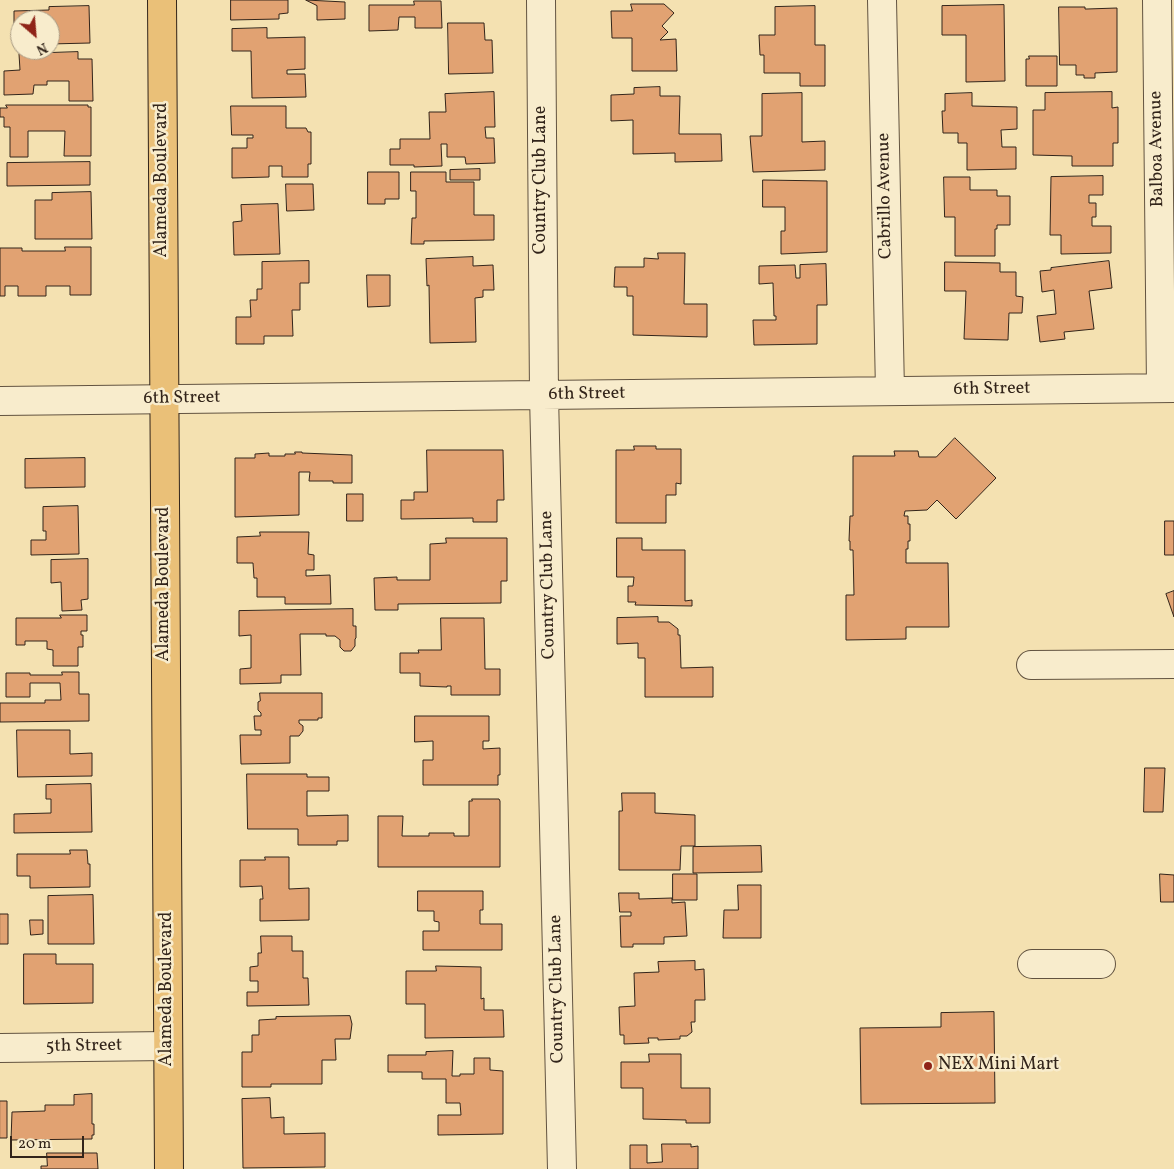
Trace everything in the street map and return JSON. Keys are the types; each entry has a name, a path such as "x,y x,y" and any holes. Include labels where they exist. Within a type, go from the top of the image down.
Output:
{"main road":[{"name":"Alameda Boulevard","path":"162,0 169,1169"}],"street":[{"name":"Country Club Lane","path":"541,0 544,395 562,1169"},
{"name":"Cabrillo Avenue","path":"882,0 890,391"},
{"name":"Balboa Avenue","path":"1157,0 1167,388"},
{"name":"6th Street","path":"0,401 1167,388"},
{"path":"1031,665 1174,664"},
{"path":"1032,964 1100,964"},
{"name":"5th Street","path":"0,1048 168,1046"}],"building":[{"path":"231,0 288,0 288,13 279,14 279,19 231,20"},
{"path":"306,0 345,2 345,19 317,20 317,6"},
{"path":"414,1 441,1 442,28 415,28 415,17 399,17 398,30 369,31 369,5 414,5"},
{"path":"631,4 664,4 674,13 662,26 668,32 660,40 676,39 677,71 632,71 632,38 612,38 611,11 632,11"},
{"path":"1004,5 1005,81 966,82 966,35 942,35 942,6"},
{"path":"89,6 90,43 60,44 60,10 49,10 49,7"},
{"path":"815,6 815,45 825,45 825,86 800,86 800,73 764,73 764,55 760,55 759,35 775,35 775,7"},
{"path":"1059,7 1085,7 1085,9 1117,8 1117,72 1095,73 1095,78 1084,78 1084,75 1076,75 1076,65 1060,65"},
{"path":"448,23 484,23 485,40 492,40 493,73 449,74"},
{"path":"267,28 267,38 305,37 305,69 287,70 287,74 305,74 306,97 252,98 251,51 232,51 232,29"},
{"path":"78,52 78,59 92,59 93,101 69,101 69,81 47,81 47,85 34,85 33,94 4,95 4,71 20,70 19,60 60,60 60,53"},
{"path":"1029,56 1057,56 1057,86 1026,86 1026,59 1029,59"},
{"path":"660,87 660,96 680,96 679,134 721,134 722,161 675,162 675,153 633,154 633,120 611,121 611,95 634,94 634,88"},
{"path":"494,92 495,127 485,127 486,138 494,138 495,163 466,164 465,157 447,157 447,144 441,144 442,166 414,167 414,165 390,165 390,149 400,149 400,139 430,139 429,112 446,112 445,94"},
{"path":"1112,92 1112,108 1118,107 1118,143 1113,143 1113,166 1072,166 1072,156 1033,155 1033,110 1045,110 1045,93"},
{"path":"802,93 802,142 825,141 825,170 753,172 750,136 762,136 762,94"},
{"path":"972,93 972,106 1017,107 1017,129 1001,130 1002,147 1016,147 1016,169 967,170 967,143 958,143 958,133 943,133 942,111 945,111 945,94"},
{"path":"6,105 88,105 88,107 91,107 91,156 64,156 65,131 28,131 28,157 10,157 10,127 4,127 4,117 0,117 0,108 7,108"},
{"path":"231,106 286,106 286,128 306,128 308,132 311,132 311,164 308,164 308,177 282,177 282,166 269,166 269,177 232,178 232,148 247,148 247,138 253,138 253,135 232,135"},
{"path":"90,162 90,185 7,186 7,163"},
{"path":"480,169 480,180 450,180 450,170"},
{"path":"368,172 399,172 399,199 385,199 385,204 368,204"},
{"path":"411,172 446,172 446,182 474,182 474,215 494,215 494,240 424,241 424,244 411,244 412,218 416,218 416,191 411,191"},
{"path":"1103,176 1103,195 1089,195 1089,203 1096,203 1096,217 1092,217 1092,226 1111,226 1111,253 1061,254 1061,235 1050,235 1051,177"},
{"path":"944,177 970,177 970,190 997,190 997,196 1010,196 1010,225 997,225 997,229 995,229 995,256 955,256 955,217 945,217"},
{"path":"763,180 827,181 827,252 781,254 781,231 785,231 785,207 763,207"},
{"path":"286,184 313,184 314,210 287,211"},
{"path":"91,192 92,239 35,239 35,200 52,200 52,193"},
{"path":"278,204 280,254 234,255 233,222 242,221 241,205"},
{"path":"65,247 91,247 91,295 70,295 70,286 46,286 46,296 18,296 18,286 5,286 5,296 0,296 0,248 22,248 22,251 65,251"},
{"path":"658,253 685,253 684,304 707,304 707,337 633,335 633,296 627,296 627,287 614,287 615,267 644,267 644,258 658,259"},
{"path":"473,257 473,266 493,265 494,290 483,290 483,297 475,298 476,342 430,343 429,285 427,286 426,259"},
{"path":"309,261 309,283 300,283 300,310 292,310 293,336 264,336 264,344 236,344 236,317 251,317 250,300 257,300 257,289 262,289 262,262"},
{"path":"1109,261 1112,288 1089,291 1094,329 1064,332 1065,339 1040,342 1037,316 1056,314 1054,290 1042,292 1040,271"},
{"path":"945,262 1000,263 1000,272 1016,272 1016,296 1023,297 1022,313 1009,313 1008,340 964,339 966,291 945,291"},
{"path":"826,264 827,305 817,305 817,344 754,345 753,320 776,320 776,316 774,316 773,283 759,284 759,266 795,265 796,278 800,278 800,265"},
{"path":"367,275 390,275 390,306 368,307"},
{"path":"955,438 996,478 956,519 937,500 927,510 905,511 904,516 908,516 908,524 910,524 910,541 908,541 908,549 906,549 906,563 948,563 949,627 906,627 906,639 846,640 846,595 854,595 853,550 850,550 849,541 850,516 853,516 853,456 895,456 894,451 918,451 919,457 936,457"},
{"path":"634,446 656,446 656,449 681,449 681,484 676,483 676,495 666,495 666,523 616,523 616,450 634,450"},
{"path":"427,450 503,450 504,500 497,500 497,522 473,522 473,518 401,519 401,500 414,500 414,492 427,492"},
{"path":"295,452 352,455 352,483 309,481 310,472 299,472 299,515 235,517 235,458 255,458 255,454 269,453 269,456 285,456 285,454 295,454"},
{"path":"85,458 85,487 25,488 25,459"},
{"path":"347,494 363,494 363,521 347,521"},
{"path":"78,506 79,554 31,555 31,540 46,540 46,531 43,531 43,507"},
{"path":"1165,521 1174,521 1174,555 1165,555"},
{"path":"260,532 309,532 308,554 314,555 314,570 306,570 306,576 330,575 331,604 285,604 285,597 257,597 257,578 254,578 253,563 237,563 237,537 260,536"},
{"path":"446,538 507,538 507,581 501,581 501,603 398,604 398,610 375,610 374,578 397,577 397,580 430,580 430,544 446,543"},
{"path":"617,538 642,538 642,550 685,550 685,601 692,600 692,606 635,605 636,602 628,602 628,586 633,586 634,577 617,577"},
{"path":"88,559 88,599 81,600 82,610 62,611 61,582 51,583 51,560"},
{"path":"1174,591 1174,617 1166,594"},
{"path":"353,609 353,626 356,626 356,638 355,646 351,651 344,651 340,647 340,640 335,636 300,634 301,675 281,675 281,683 240,684 240,669 251,668 251,635 239,636 239,611"},
{"path":"60,615 87,615 87,631 81,631 83,647 78,647 78,666 53,666 53,650 47,649 47,641 25,641 25,645 16,645 16,618 61,618"},
{"path":"658,617 658,622 669,622 678,629 678,635 680,635 681,668 713,667 713,697 645,697 645,658 638,658 638,643 617,644 617,618"},
{"path":"441,618 484,618 485,669 500,669 500,695 451,695 451,686 420,686 420,673 400,673 400,653 419,653 418,650 441,650"},
{"path":"62,672 79,672 79,694 89,694 89,721 0,722 0,703 45,703 45,700 61,700 60,683 30,683 30,697 6,697 6,673 62,675"},
{"path":"260,693 322,693 322,718 318,718 318,720 299,720 299,723 303,726 303,731 299,736 290,736 290,763 241,764 240,735 261,735 261,730 255,730 254,716 261,716 258,710"},
{"path":"415,716 489,716 489,741 483,741 483,749 500,748 498,785 423,785 423,760 433,760 433,741 415,742"},
{"path":"17,730 70,730 70,754 92,753 92,776 18,777"},
{"path":"1145,768 1165,768 1163,812 1144,812"},
{"path":"247,774 307,774 307,777 329,777 329,791 307,791 307,816 348,815 348,841 337,841 337,845 298,845 298,829 248,829"},
{"path":"91,784 92,832 14,833 14,814 51,813 51,799 46,799 46,785"},
{"path":"622,793 655,793 655,813 695,815 695,846 681,846 680,870 619,870 619,811 622,811"},
{"path":"472,799 499,799 500,801 500,867 378,867 378,816 403,816 402,836 429,836 429,833 454,833 454,836 469,836 469,801 472,801"},
{"path":"761,846 762,872 693,873 693,847"},
{"path":"70,850 87,850 88,864 90,864 90,887 30,888 30,876 17,876 17,854 70,854"},
{"path":"265,857 289,857 289,889 309,888 309,920 260,921 260,899 263,899 262,886 240,887 240,860 265,860"},
{"path":"673,874 697,874 697,900 673,900"},
{"path":"1160,874 1174,875 1174,902 1161,902"},
{"path":"738,885 761,885 761,938 723,938 724,910 738,910"},
{"path":"418,891 483,891 483,910 480,910 480,924 502,924 502,950 423,950 423,931 439,931 439,922 434,921 434,911 418,911"},
{"path":"619,893 639,893 639,899 672,898 672,903 685,902 687,936 664,937 664,944 633,944 633,947 621,947 620,916 631,916 631,912 620,912"},
{"path":"93,895 94,944 48,944 48,896"},
{"path":"0,914 8,914 8,944 0,944"},
{"path":"30,920 43,920 43,934 31,935"},
{"path":"261,936 292,936 292,951 303,951 303,978 308,978 309,1005 247,1006 247,992 258,992 258,981 250,981 250,967 258,966 258,953 261,953"},
{"path":"24,954 56,954 56,964 93,964 93,1003 24,1004"},
{"path":"695,961 695,970 704,969 705,1000 695,1000 695,1022 691,1022 692,1032 687,1036 680,1036 680,1039 658,1040 658,1038 648,1038 649,1043 624,1044 624,1035 620,1035 619,1007 635,1006 634,973 659,972 658,962"},
{"path":"436,966 481,967 481,999 484,998 484,1010 503,1010 504,1037 425,1038 425,1004 406,1004 406,971 436,971"},
{"name":"NEX Mini Mart","path":"994,1012 995,1103 861,1104 860,1028 941,1027 941,1013"},
{"path":"350,1016 352,1024 350,1039 335,1039 336,1060 322,1060 322,1084 271,1084 271,1087 242,1087 242,1052 252,1052 252,1035 259,1035 259,1020 276,1019 276,1017"},
{"path":"453,1051 452,1076 474,1074 474,1058 490,1058 490,1070 503,1071 503,1134 438,1135 438,1115 461,1115 460,1103 446,1103 446,1079 422,1079 422,1072 388,1072 388,1055 426,1055 426,1052"},
{"path":"649,1054 681,1054 681,1088 710,1088 710,1123 686,1123 686,1120 643,1119 643,1088 621,1088 621,1062 649,1062"},
{"path":"92,1094 94,1135 92,1135 92,1139 11,1140 12,1112 45,1111 45,1105 74,1105 74,1095"},
{"path":"270,1098 271,1118 284,1117 284,1134 325,1133 325,1167 243,1168 242,1099"},
{"path":"0,1101 7,1101 7,1138 0,1138"},
{"path":"662,1144 691,1144 691,1147 698,1146 698,1169 630,1169 630,1145 647,1145 647,1163 662,1162"},
{"path":"47,1153 97,1153 98,1169 41,1169 41,1166 47,1166"}],"place":[{"name":"NEX Mini Mart","path":"928,1066"}]}
